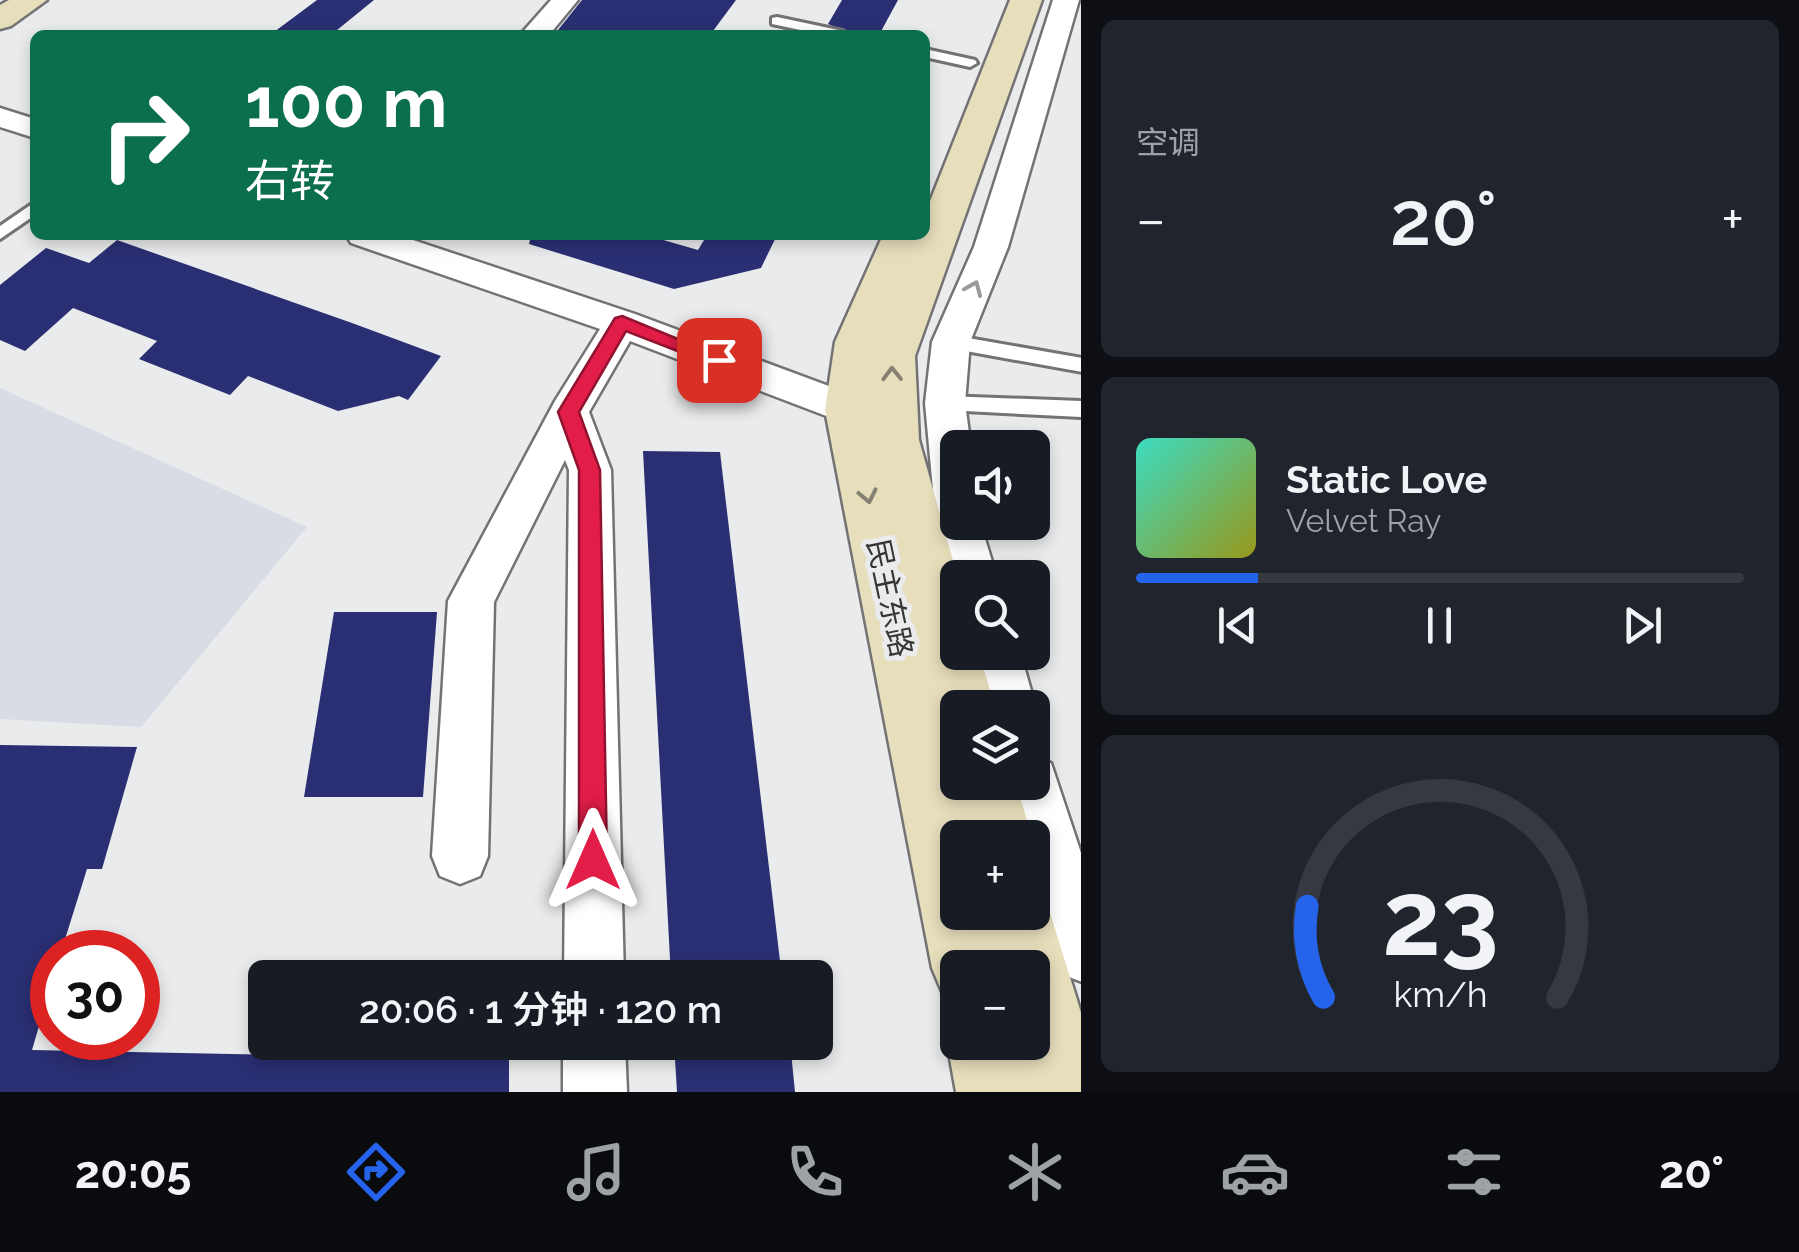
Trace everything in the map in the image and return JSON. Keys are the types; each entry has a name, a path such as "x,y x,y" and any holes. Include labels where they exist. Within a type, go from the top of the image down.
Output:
{"main road":[{"path":"0,18 32,0"},
{"path":"930,169 994,0"},
{"name":"民主东路","path":"930,218 1026,0"},
{"name":"民主东路","path":"919,240 858,342 850,410 965,950"},
{"name":"民主东路","path":"921,240 892,356 894,440 959,690"},
{"path":"1050,1038 1064,1092"},
{"path":"989,1060 996,1092"}],"street":[{"path":"538,30 565,0"},
{"path":"947,430 944,402 951,342 990,247 1066,0"},
{"path":"0,117 30,127"},
{"path":"930,235 990,247"},
{"path":"396,240 450,248 622,322 850,410"},
{"path":"460,856 471,601 568,412 622,322"},
{"path":"568,412 590,470 594,960"},
{"path":"1037,800 1081,950"},
{"path":"594,1060 594,1092"}],"lane":[{"path":"777,20 821,30"},
{"path":"930,54 970,63"},
{"path":"0,234 30,211"},
{"path":"951,342 1081,365"},
{"path":"944,402 1081,409"}],"shaded area":[{"path":"0,388 307,527 141,727 0,719"}],"building":[{"path":"317,0 374,0 337,30 277,30"},
{"path":"582,0 736,0 714,30 558,30"},
{"path":"842,0 898,0 882,30 842,30 828,24"},
{"path":"117,240 441,356 408,400 399,396 338,411 248,376 230,395 139,359 157,341 73,308 25,351 0,340 0,285 46,248 89,263"},
{"path":"530,240 663,240 698,250 704,240 775,240 761,268 674,289 529,244"},
{"path":"643,451 720,452 780,960 670,960"},
{"path":"334,612 437,612 423,797 304,797"},
{"path":"0,745 137,747 102,869 87,869 68,930 30,930 30,1060 160,1060 160,1053 248,1054 248,1060 509,1060 509,1092 0,1092"},
{"path":"675,1060 792,1060 795,1092 677,1092"}],"route":[{"path":"593,860 590,470 568,412 622,322 719,360"}]}
